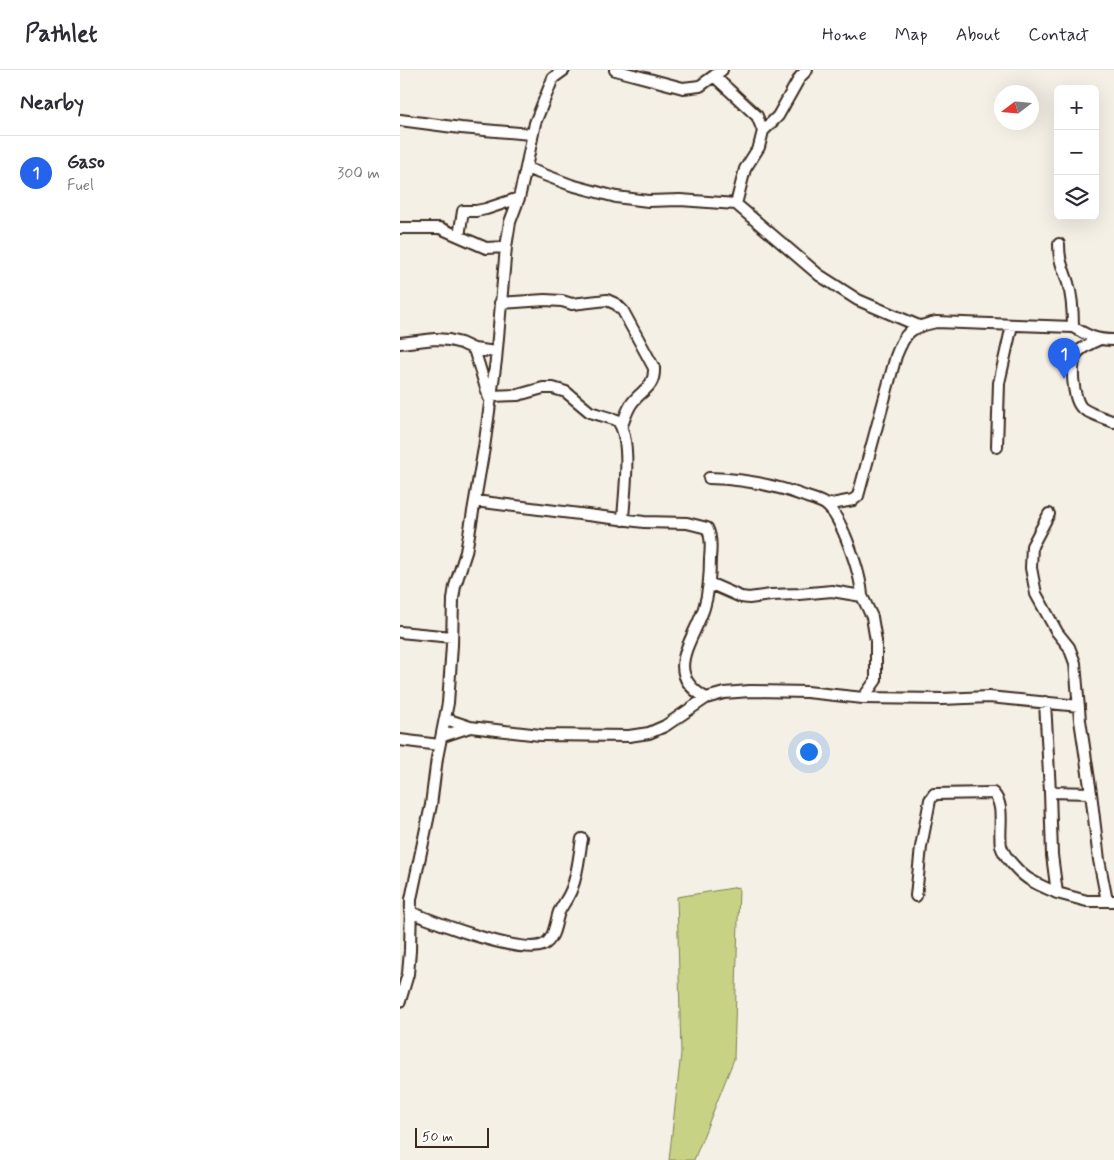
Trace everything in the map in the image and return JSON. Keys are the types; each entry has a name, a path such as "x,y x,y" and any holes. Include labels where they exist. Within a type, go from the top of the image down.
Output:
{"street":[{"path":"400,1001 408,974 410,912 416,870 431,806 446,719 453,599 455,586 466,552 484,448 510,222 519,198 531,134 553,78 564,70"},
{"path":"615,70 683,88 700,86 718,73 757,116 763,131"},
{"path":"736,204 745,169 759,147 763,131 778,116 800,77 807,70"},
{"path":"400,120 531,134"},
{"path":"526,168 572,185 616,197 648,201 680,200 736,204 819,275 858,300 919,326"},
{"path":"459,236 463,211 486,209 519,198"},
{"path":"400,228 440,228 486,248 506,247"},
{"path":"1059,244 1060,264 1068,283 1071,300 1073,327"},
{"path":"500,303 545,300 562,301 572,304 606,300 616,304 623,311 654,368 652,383 632,403 622,425"},
{"path":"709,478 738,479 767,485 793,492 826,505 853,500 858,496 896,356 904,336 919,326 936,322 1073,327 1098,340 1114,340"},
{"path":"997,447 999,384 1012,325"},
{"path":"400,343 435,339 449,340 474,349 496,352"},
{"path":"1098,340 1077,353 1073,361 1075,393 1077,402 1083,409 1114,422"},
{"path":"474,349 491,398"},
{"path":"491,398 518,396 543,388 553,388 566,392 590,412 617,420 622,425 627,449 623,520"},
{"path":"475,500 623,520 687,524 707,528 710,533 711,553 709,583 702,614 686,648 683,665 687,683 692,689 706,698"},
{"path":"826,505 845,531 862,586 862,596 872,617 876,641 876,680 863,698"},
{"path":"916,896 921,847 930,800 934,794 993,793 1000,805 1002,848 1006,858 1030,881 1057,893 1087,901 1111,901 1099,860 1075,663 1069,647 1057,632 1036,594 1031,568 1032,546 1049,514"},
{"path":"709,583 741,597 750,598 771,594 799,594 832,590 862,596"},
{"path":"400,632 452,637"},
{"path":"446,719 470,727 540,735 629,736 649,733 664,726 706,698 724,692 750,691 807,692 863,698 942,699 989,697 1079,706"},
{"path":"1045,702 1052,855 1057,893"},
{"path":"400,740 441,740 470,727"},
{"path":"1050,792 1091,793"},
{"path":"410,912 456,929 507,944 531,947 542,946 552,936 560,910 573,887 582,840"}],"green space":[{"path":"739,887 734,1059 694,1160 669,1160 681,1053 677,897"}],"place":[{"name":"Gaso","path":"1064,379"}]}
